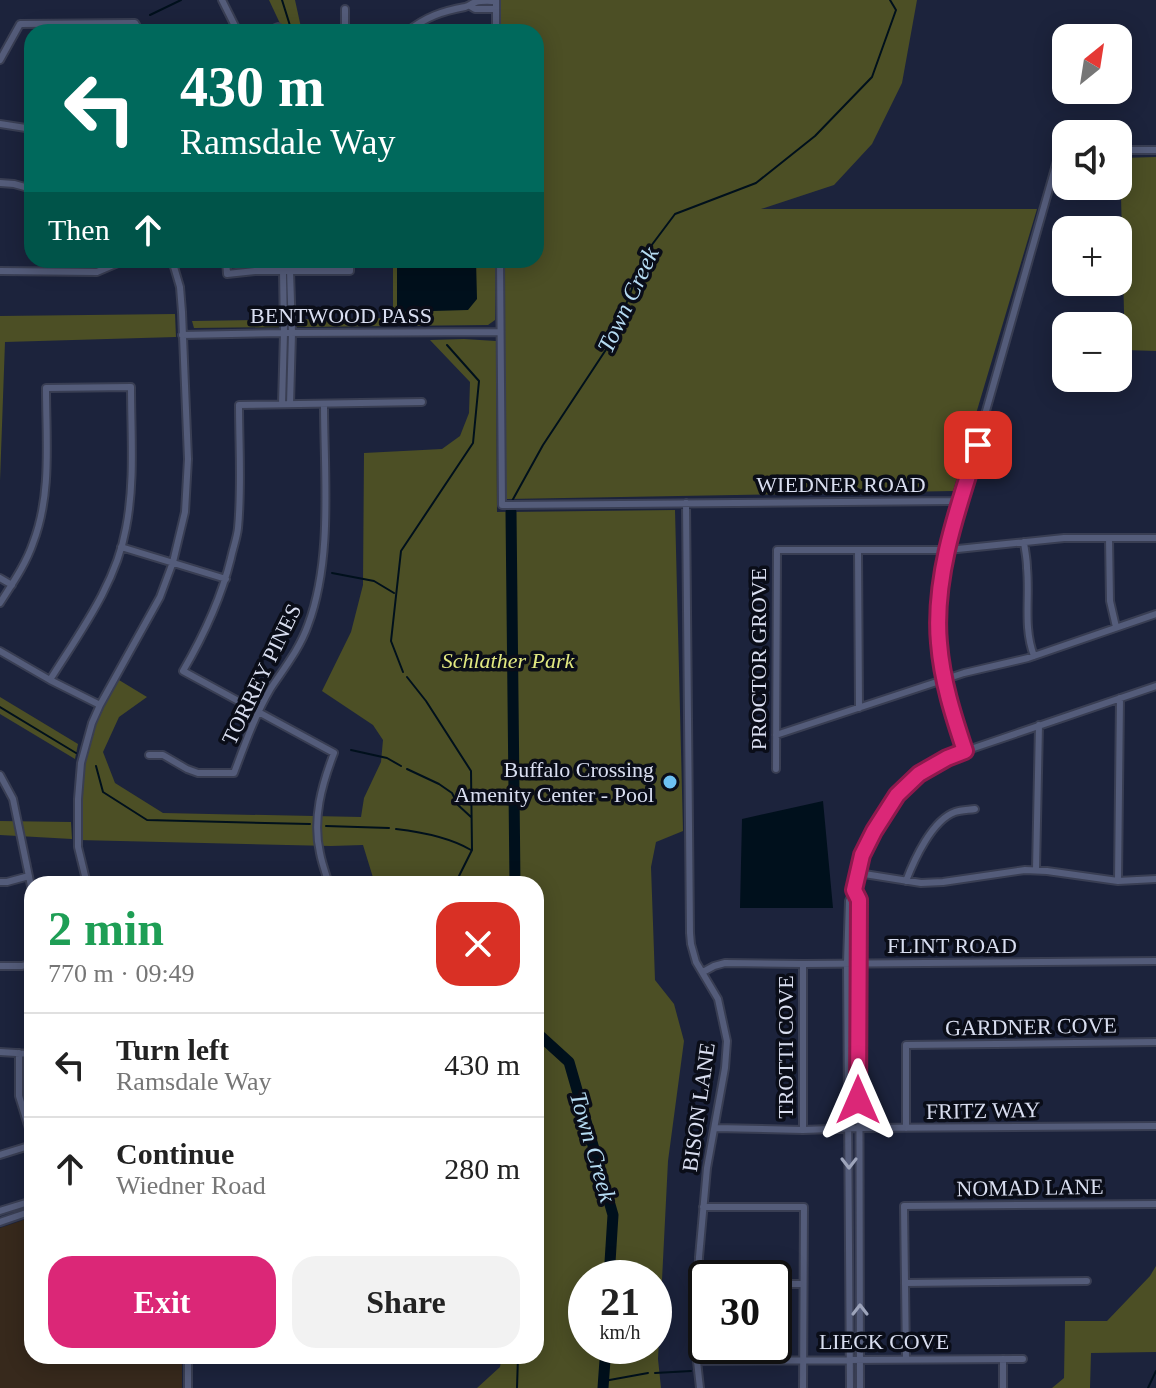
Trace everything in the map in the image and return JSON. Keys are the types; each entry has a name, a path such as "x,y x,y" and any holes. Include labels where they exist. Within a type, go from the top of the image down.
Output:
{"street":[{"path":"222,0 234,24"},
{"path":"417,24 436,14 476,2 496,3 496,24"},
{"path":"345,9 346,24"},
{"path":"0,60 20,24 136,24"},
{"path":"0,124 24,128"},
{"path":"1132,150 1156,150"},
{"path":"965,751 944,680 939,641 940,601 961,498 1052,179"},
{"path":"0,183 24,187"},
{"path":"0,271 97,272 106,268"},
{"path":"85,876 78,847 81,763 100,705 160,597 173,562 185,512 188,459 180,287 174,268"},
{"path":"227,268 227,274 350,271 350,268"},
{"path":"500,268 500,332"},
{"path":"286,271 286,404"},
{"name":"WIEDNER ROAD","path":"500,332 502,505 938,502 961,498"},
{"name":"BENTWOOD PASS","path":"182,335 500,332"},
{"path":"0,603 33,546 41,519 46,491 46,388 131,387 130,500 126,530 104,592 50,680"},
{"path":"327,876 319,850 317,814 323,782 334,753 183,671 202,638 226,579 237,531 239,405 422,402"},
{"name":"TORREY PINES","path":"149,755 163,755 198,773 234,773 258,712 292,659 316,601 323,566 324,404"},
{"name":"BISON LANE","path":"686,503 690,933 696,962 718,999 727,1041 707,1168 699,1260"},
{"path":"859,708 858,550 948,550 1064,538 1156,538"},
{"path":"1109,538 1110,601 1116,627"},
{"path":"1024,542 1027,627 1034,656"},
{"path":"121,547 226,579"},
{"name":"PROCTOR GROVE","path":"776,769 777,550 858,550"},
{"path":"0,578 12,585"},
{"path":"776,735 964,673 1034,656 1156,614"},
{"path":"0,651 100,705"},
{"path":"850,1388 847,963 849,901 862,855 897,795 919,774 965,751 1156,686"},
{"path":"1118,881 1120,698"},
{"path":"1036,870 1039,725"},
{"path":"0,775 13,799 29,876"},
{"path":"906,881 923,844 937,826 953,812 975,809"},
{"path":"858,873 906,881 943,882 1036,870 1118,881 1156,879"},
{"path":"0,882 24,877"},
{"path":"854,890 859,900 860,1388"},
{"name":"FLINT ROAD","path":"703,972 725,963 1156,961"},
{"name":"TROTTI COVE","path":"803,964 803,1130"},
{"path":"0,966 24,965"},
{"name":"GARDNER COVE","path":"906,1128 906,1045 1156,1042"},
{"path":"0,1052 24,1053"},
{"path":"19,1053 19,1096 24,1112"},
{"name":"FRITZ WAY","path":"715,1128 1156,1126"},
{"path":"0,1155 24,1148"},
{"path":"0,1211 24,1204"},
{"name":"NOMAD LANE","path":"905,1283 904,1206 1156,1204"},
{"path":"703,1207 804,1207 803,1388"},
{"path":"0,1222 24,1214"},
{"path":"906,1359 905,1283 1087,1281"},
{"path":"792,1284 803,1284"},
{"path":"1003,1359 1003,1388"},
{"name":"LIECK COVE","path":"792,1360 1023,1359"},
{"path":"188,1364 188,1388"},
{"name":"BISON LANE","path":"697,1364 700,1388"}],"shaded area":[{"path":"24,1220 24,1364 182,1364 182,1388 0,1388 0,1228"}],"green space":[{"path":"269,0 295,0 300,24 280,24"},
{"path":"499,0 917,0 902,83 872,144 834,185 761,209 1037,209 953,491 506,499 502,268 544,268 544,24 499,24"},
{"path":"1156,157 1156,351 1132,350 1132,312 1124,312 1124,296 1132,296 1132,216 1122,216 1121,200 1132,200 1132,158"},
{"path":"393,268 496,268 495,320 488,325 194,328 192,321 393,318"},
{"path":"175,314 176,337 5,342 0,481 0,316"},
{"name":"Schlather Park","path":"430,340 496,341 497,512 675,510 683,831 656,842 651,867 655,980 674,1004 684,1041 668,1161 663,1260 568,1260 568,1364 659,1364 661,1388 477,1388 501,1364 544,1364 544,876 373,876 363,845 78,840 81,763 92,723 114,677 147,697 119,717 103,752 115,783 163,813 361,817 364,798 381,762 383,740 373,725 322,691 351,632 363,585 364,453 442,449 460,436 469,413 470,382"},
{"path":"0,697 78,744 75,759 0,714"},
{"path":"0,821 71,822 72,839 0,835"},
{"path":"1156,1266 1156,1352 1091,1353 1090,1388 1052,1388 1064,1378 1065,1321 1107,1321"}],"water":[{"path":"397,268 476,268 477,299 468,310 397,312"},
{"path":"823,801 833,908 740,908 742,819"}],"waterway":[{"path":"150,15 181,0"},
{"path":"282,0 290,24"},
{"name":"Town Creek","path":"512,501 543,445 613,339 645,254 675,214 756,183 815,136 872,77 896,10 890,0"},
{"path":"403,672 391,641 401,551 473,443 479,381 447,345"},
{"name":"Town Creek","path":"511,512 515,876"},
{"path":"332,573 374,581 394,593"},
{"path":"407,677 471,771 472,850 459,876"},
{"path":"0,707 76,753"},
{"path":"351,750 387,758 401,766"},
{"path":"96,766 103,792 147,820 310,824"},
{"path":"407,769 452,793 458,805 471,817"},
{"path":"326,826 389,828"},
{"path":"396,829 435,836 471,850"},
{"name":"Town Creek","path":"544,1039 569,1062 613,1215 610,1260"},
{"path":"517,1388 518,1364"},
{"name":"Town Creek","path":"603,1388 605,1364"},
{"path":"655,1373 691,1371"},
{"path":"1148,1388 1156,1371"},
{"path":"604,1381 648,1373"}],"place":[{"name":"Buffalo Crossing Amenity Center - Pool","path":"670,782"}],"route":[{"path":"858,1100 859,900 854,890 862,855 897,795 919,774 965,751 944,680 939,641 940,601 948,550 978,445"}]}
